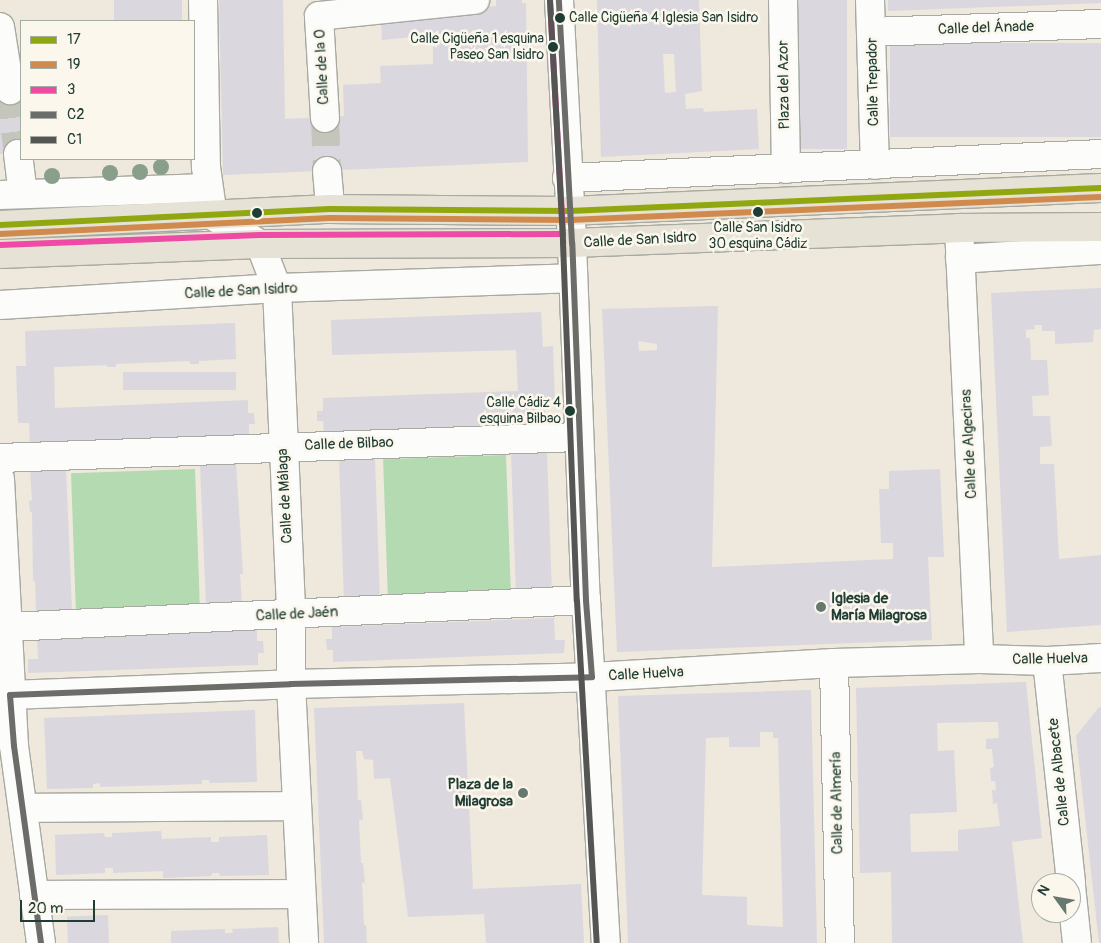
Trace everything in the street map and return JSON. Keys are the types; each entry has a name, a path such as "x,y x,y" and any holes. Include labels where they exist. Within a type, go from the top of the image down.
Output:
{"main road":[{"path":"0,225 330,209 569,211 1101,188"},
{"name":"Calle de San Isidro","path":"0,254 260,244 572,242 959,228 1101,227"}],"street":[{"path":"203,0 208,188 213,216 260,244"},
{"name":"Calle de la O","path":"325,118 318,8 475,0"},
{"path":"559,0 567,178 572,242 586,600 592,677 606,943"},
{"name":"Plaza del Azor","path":"783,0 786,170"},
{"name":"Calle Trepador","path":"870,0 874,165"},
{"name":"Calle del Ánade","path":"872,32 1101,24"},
{"path":"0,27 10,90"},
{"path":"18,154 11,194 208,188"},
{"path":"567,178 786,170 1101,154"},
{"path":"328,171 330,209"},
{"name":"Calle de Algeciras","path":"959,228 980,659"},
{"name":"Calle de Málaga","path":"260,244 277,288 291,615 291,684 304,943"},
{"path":"960,259 1101,250"},
{"name":"Calle de San Isidro","path":"0,304 277,288 572,278"},
{"name":"Calle de Bilbao","path":"0,458 283,446 579,437"},
{"path":"0,479 10,695 7,746 23,808 41,943"},
{"name":"Calle de Jaén","path":"7,627 586,600"},
{"name":"Calle Huelva","path":"10,695 291,684 592,677 834,664 980,659 1047,661 1101,658"},
{"name":"Calle de Albacete","path":"1047,661 1070,873"},
{"name":"Calle de Almería","path":"834,664 840,943"},
{"path":"23,808 297,806"},
{"path":"34,895 301,894"},
{"name":"Calle de Albacete","path":"1075,923 1077,943"}],"green space":[{"path":"506,455 511,596 388,600 383,459"},
{"path":"195,469 200,609 76,613 71,473"}],"building":[{"path":"114,0 182,0 182,20 114,20"},
{"path":"219,0 283,0 285,119 344,116 343,85 381,83 380,66 433,64 433,35 382,40 381,17 496,6 496,0 522,0 522,3 526,3 528,162 223,175"},
{"path":"597,0 699,0 702,91 685,94 686,109 703,108 704,112 757,109 759,149 601,157","holes":["663,54 674,54 676,92 665,93"]},
{"path":"789,0 847,0 847,149 789,149"},
{"path":"888,0 1101,0 1101,3 888,11"},
{"path":"890,43 1101,43 1101,137 890,137"},
{"path":"0,90 20,90 20,154 0,154"},
{"path":"1101,288 1101,329 1094,330 1093,342 1055,344 1055,331 1042,331 1042,325 1034,325 1035,329 1026,330 1026,338 1030,338 1031,360 1047,360 1049,395 1032,396 1033,416 1050,416 1052,446 1040,447 1040,464 1054,464 1059,559 1101,555 1101,625 1007,632 991,293"},
{"path":"718,306 712,567 893,559 893,543 881,543 879,489 889,489 889,471 940,469 944,557 928,557 932,640 617,652 602,309","holes":["638,341 657,344 657,350 639,351"]},
{"path":"541,312 543,347 553,346 555,404 545,405 546,427 324,434 323,421 317,421 317,411 323,411 323,398 518,391 516,350 332,355 331,320"},
{"path":"235,323 236,359 199,361 199,364 190,364 190,361 116,364 116,367 107,367 107,365 54,367 55,408 248,400 248,413 254,413 255,424 249,424 249,437 30,445 29,423 18,423 16,366 26,366 25,331"},
{"path":"123,372 236,372 236,390 123,390"},
{"path":"547,452 552,592 516,593 511,453"},
{"path":"375,458 380,599 344,600 339,459"},
{"path":"236,463 243,574 240,574 242,604 206,605 200,465"},
{"path":"66,469 72,610 36,611 35,581 33,581 32,512 30,512 29,501 32,500 30,471"},
{"path":"554,618 555,640 565,640 564,653 333,662 333,650 327,650 326,639 332,639 332,627"},
{"path":"257,629 257,641 263,641 264,653 258,653 258,665 28,673 28,659 38,659 37,637"},
{"path":"1026,682 1042,838 1012,842 1023,943 892,943 891,872 860,873 856,688","holes":["998,722 999,738 986,739 986,749 992,749 994,767 990,768 991,781 995,781 996,790 992,790 993,804 997,803 1000,826 958,830 958,851 911,852 910,814 957,812 954,750 938,751 937,723"]},
{"path":"811,690 817,943 628,943 618,696","holes":["760,732 773,732 773,738 778,738 783,927 747,925 747,897 702,895 706,738 729,737 729,747 760,747"]},
{"path":"464,703 473,889 581,884 584,943 486,943 484,914 408,917 390,778 374,779 373,760 364,759 362,751 356,751 358,800 361,800 363,820 359,820 361,863 363,863 365,883 362,882 364,925 366,925 367,943 324,943 314,708"},
{"path":"1099,707 1101,707 1101,943 1099,943 1076,736"},
{"path":"255,710 257,782 210,783 209,780 202,780 202,784 100,787 100,783 93,784 93,788 47,789 44,718"},
{"path":"161,831 162,839 211,837 211,842 219,842 219,837 267,835 269,875 220,876 219,873 212,873 211,876 163,878 163,871 113,873 113,868 105,868 105,873 56,875 55,835 104,833 105,837 112,837 112,833"},
{"path":"108,915 109,943 68,943 67,916"},
{"path":"278,927 279,943 171,943 171,931 225,929 225,933 233,933 232,929"}],"tunnel":[{"path":"10,90 18,154"},
{"path":"325,118 327,171"}],"transit line":[{"name":"3","path":"0,245 260,235 563,234 550,0"},
{"name":"C1","path":"550,0 563,243 577,601 597,943"},
{"name":"C2","path":"41,943 14,746 10,695 291,684 592,677 586,600 572,243 559,0"},
{"name":"17","path":"0,225 330,209 569,211 1101,188"},
{"name":"19","path":"0,234 330,218 569,220 1101,197"}],"place":[{"name":"Calle Cigüeña 4 Iglesia San Isidro","path":"560,18"},
{"name":"Calle Cigüeña 1 esquina Paseo San Isidro","path":"553,47"},
{"name":"Calle San Isidro 30 esquina Cádiz","path":"758,212"},
{"name":"Calle Cádiz 4 esquina Bilbao","path":"570,411"},
{"name":"Iglesia de María Milagrosa","path":"821,607"},
{"name":"Plaza de la Milagrosa","path":"523,793"}]}
